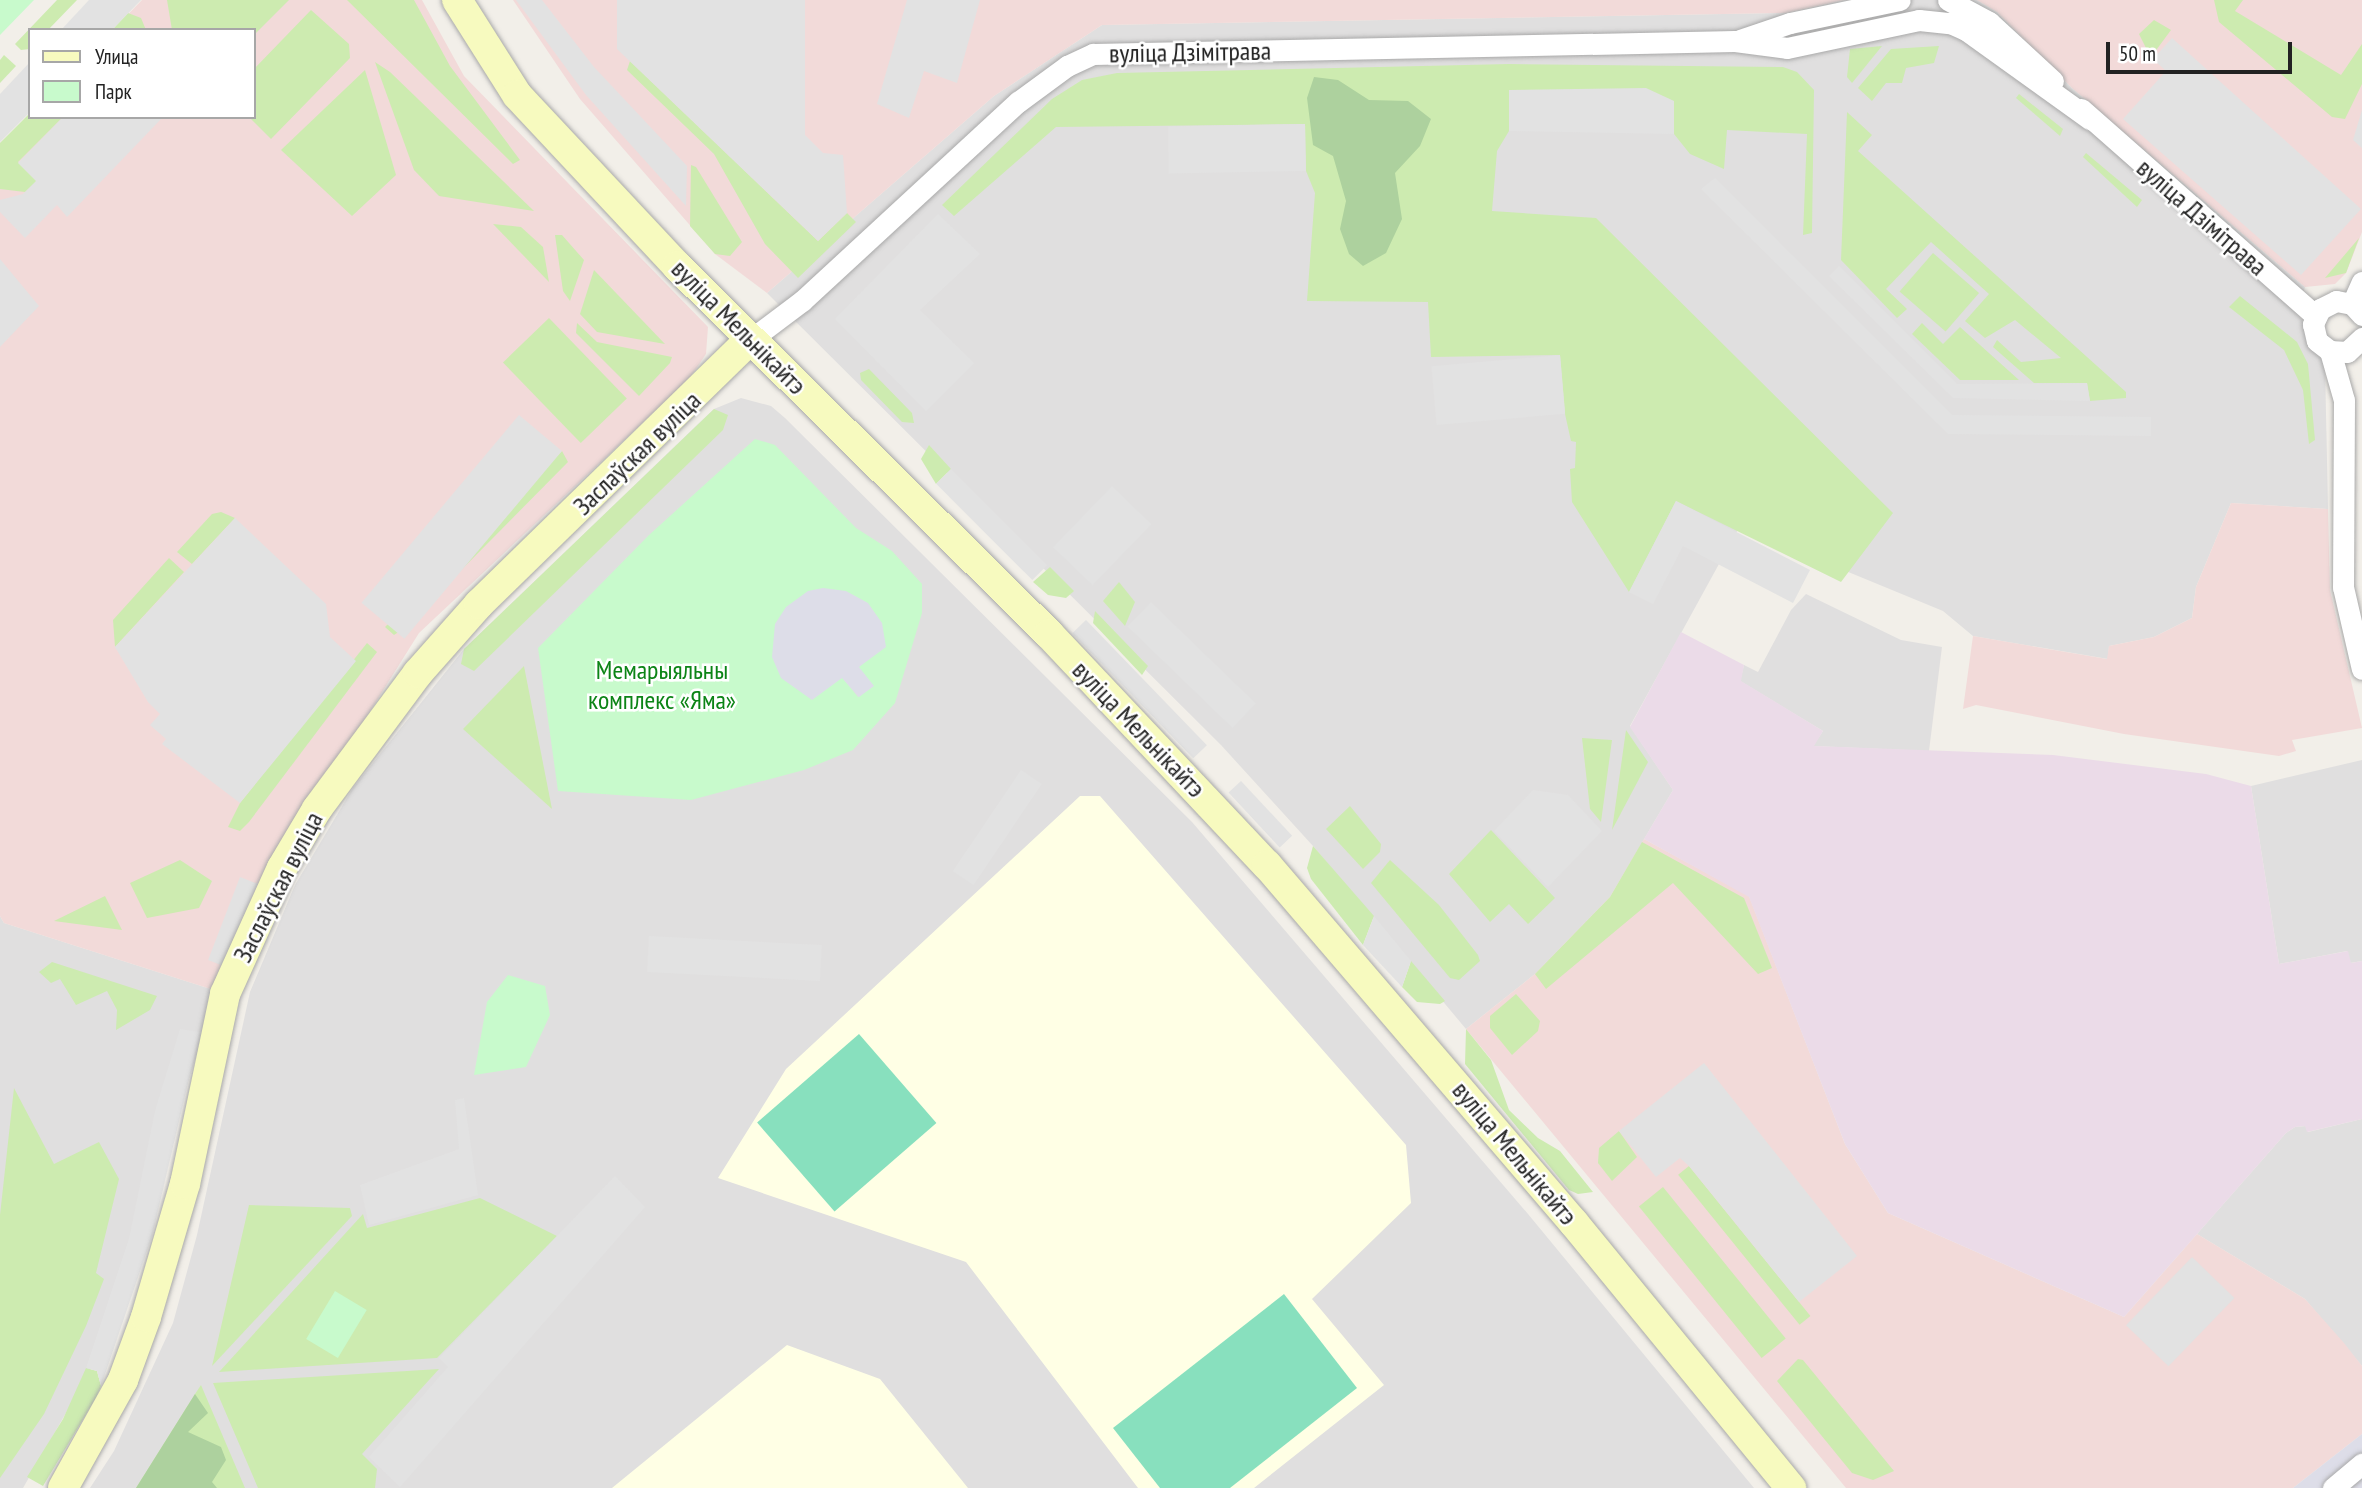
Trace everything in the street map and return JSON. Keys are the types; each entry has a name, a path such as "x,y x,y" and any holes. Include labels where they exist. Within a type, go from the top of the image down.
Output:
{"main road":[{"name":"вуліца Мельнікайтэ","path":"457,0 517,95 750,340 1040,625 1267,865 1569,1218 1791,1488"},
{"name":"Заслаўская вуліца","path":"63,1488 123,1380 146,1317 185,1184 225,994 282,868 317,809 418,673 479,604 750,340"}],"street":[{"name":"вуліца Дзімітрава","path":"1735,41 1790,23 1900,0"},
{"name":"вуліца Дзімітрава","path":"1948,0 1989,22 2090,119 2315,315"},
{"name":"вуліца Дзімітрава","path":"750,340 802,301 1018,102 1067,66 1094,54 1735,41 1787,48 1919,20 1950,23 2090,119"},
{"path":"2362,282 2357,310 2327,304 2315,315 2317,341 2330,351 2347,352 2362,338"},
{"path":"2330,351 2344,413 2343,587 2362,669"},
{"path":"2344,413 2362,392"},
{"path":"2333,1488 2362,1464"}],"shaded area":[{"path":"89,0 141,0 114,28 63,28"},
{"path":"142,0 422,0 464,76 708,327 706,354 689,379 419,633 282,852 217,991 4,923 0,916 0,143 28,119 256,119 256,28 115,28"},
{"path":"513,0 1844,0 1786,13 1102,25 994,96 767,293 715,254 580,99"},
{"path":"516,0 542,0 594,67 687,166 686,206 586,95"},
{"path":"617,0 805,0 805,135 823,153 843,155 847,213 818,241 617,49"},
{"path":"907,0 980,0 957,83 924,71 909,118 877,104"},
{"path":"1844,0 1977,0 1997,12 2072,88 2305,287 2297,311 2325,365 2328,509 2231,503 2196,587 2192,618 2154,637 2109,646 2108,659 1973,636 1943,611 1841,569 1747,513 1630,726 1673,790 1610,897 1535,974 1466,1029 1313,846 1221,745 767,293 994,96 1102,25 1786,13"},
{"path":"1977,0 2362,0 2362,232 2346,273 2335,284 2305,287 2072,88 1997,12"},
{"path":"2172,38 2361,209 2301,275 2123,119 2166,71 2153,59"},
{"path":"28,64 28,114 0,142 0,94"},
{"path":"1646,88 1674,101 1674,134 1509,131 1509,90"},
{"path":"2362,110 2362,148 2353,140"},
{"path":"61,119 161,119 67,217 57,205 25,238 0,212 0,200 23,194 36,181 18,163"},
{"path":"1305,124 1306,171 1169,173 1168,126"},
{"path":"1715,178 1952,415 2151,417 2151,436 1948,434 1701,189"},
{"path":"938,214 980,254 920,310 974,363 926,411 835,319"},
{"path":"0,259 39,306 0,347"},
{"path":"1839,266 1957,384 2087,383 2090,401 1953,398 1829,276"},
{"path":"1560,355 1565,414 1437,425 1431,366"},
{"path":"741,398 771,406 785,418 1192,822 1528,1214 1754,1488 90,1488 114,1451 173,1323 197,1235 250,992 295,885 353,788 464,649 714,409"},
{"path":"519,415 562,451 404,639 362,603"},
{"path":"951,469 1047,565 1032,580 936,484"},
{"path":"1112,486 1152,524 1093,585 1053,547"},
{"path":"1676,501 1810,570 1793,603 1683,546 1653,604 1629,592"},
{"path":"2231,503 2328,509 2330,590 2362,728 2292,740 2296,751 2279,756 2124,734 1976,705 1963,709 1973,636 2107,659 2109,646 2154,637 2192,618 2196,587"},
{"path":"235,518 326,604 330,637 356,661 240,803 162,744 166,739 150,725 160,714 148,702 115,647"},
{"path":"823,588 846,591 868,603 882,623 886,647 859,667 874,686 859,697 842,678 812,700 781,678 772,657 775,624 786,607 808,591"},
{"path":"1806,594 1901,640 1942,647 1929,751 1813,746 1823,731 1740,681 1744,665 1758,672 1791,610"},
{"path":"1151,602 1256,703 1232,728 1127,626"},
{"path":"1086,620 1207,745 1193,758 1072,633"},
{"path":"1681,632 1744,665 1741,681 1823,731 1814,746 2053,755 2206,774 2251,786 2279,964 2348,951 2351,963 2362,961 2362,1119 2307,1132 2305,1126 2295,1127 2286,1133 2124,1317 1888,1213 1845,1144 1749,897 1644,839 1673,790 1630,727"},
{"path":"2362,760 2362,961 2350,963 2347,951 2279,964 2251,786"},
{"path":"1021,770 1042,784 974,885 953,871"},
{"path":"1241,781 1292,836 1280,847 1229,793"},
{"path":"1533,790 1568,795 1602,831 1548,887 1494,831"},
{"path":"1080,796 1100,796 1406,1145 1411,1203 1312,1299 1384,1385 1254,1488 1138,1488 966,1262 718,1178 786,1069"},
{"path":"1644,839 1749,896 1845,1144 1888,1213 2124,1317 2197,1234 2305,1299 2344,1343 2362,1366 2362,1434 2293,1488 1846,1488 1466,1029 1535,974 1610,897"},
{"path":"240,877 258,884 226,967 208,960"},
{"path":"0,916 4,923 217,991 102,1350 23,1488 0,1488"},
{"path":"1374,916 1411,961 1402,987 1363,945"},
{"path":"649,936 822,945 820,981 647,972"},
{"path":"180,1029 200,1032 152,1236 101,1386 97,1371 86,1368 129,1239 155,1111"},
{"path":"1704,1063 1857,1256 1799,1302 1689,1166 1680,1158 1656,1177 1619,1131"},
{"path":"464,1098 478,1195 369,1225 360,1185 459,1149 455,1100"},
{"path":"2362,1119 2362,1366 2305,1299 2197,1234 2286,1133 2295,1127 2306,1126 2308,1132"},
{"path":"615,1176 645,1207 400,1487 369,1457 448,1367 439,1358"},
{"path":"2192,1257 2234,1298 2168,1366 2126,1325"},
{"path":"787,1345 880,1379 968,1488 612,1488"},
{"path":"2362,1434 2362,1488 2293,1488"}],"green space":[{"path":"0,0 34,0 0,35"},
{"path":"57,0 77,0 50,28 30,28"},
{"path":"167,0 289,0 256,33 256,28 172,28"},
{"path":"347,0 414,0 450,66 520,160 513,164"},
{"path":"2214,0 2243,0 2235,11 2341,75 2362,44 2362,84 2345,119 2332,117 2219,22"},
{"path":"311,10 349,44 350,58 271,139 251,119 256,119 256,67"},
{"path":"128,13 141,18 145,28 114,28"},
{"path":"2154,20 2171,30 2154,53 2146,48 2139,34"},
{"path":"28,30 28,49 21,50 15,44"},
{"path":"1882,46 1852,83 1847,77 1850,49"},
{"path":"1939,46 1934,63 1906,68 1902,83 1886,83 1872,101 1858,88 1891,49"},
{"path":"4,55 16,66 0,83 0,60"},
{"path":"630,61 818,241 847,213 856,222 798,278 765,244 714,154 627,70"},
{"path":"375,62 390,72 534,211 439,196 414,170"},
{"path":"1509,64 1783,67 1797,72 1814,90 1812,233 1803,235 1807,134 1727,130 1724,169 1690,154 1674,134 1674,101 1510,90 1509,131 1497,151 1492,211 1596,218 1893,513 1841,582 1676,501 1629,592 1572,502 1570,469 1575,468 1576,442 1571,441 1565,414 1560,355 1431,357 1428,302 1307,301 1315,193 1306,171 1305,124 1056,127 954,216 942,205 1052,99 1082,80 1117,73"},
{"path":"365,70 396,175 352,216 281,150"},
{"path":"1314,77 1338,80 1369,100 1408,101 1431,119 1420,146 1395,173 1402,219 1386,253 1363,266 1349,254 1340,229 1346,201 1333,156 1313,145 1307,98"},
{"path":"2019,94 2063,129 2060,136 2016,98"},
{"path":"1847,112 1872,135 1858,151 2126,392 2126,398 2090,401 2087,383 2034,383 1993,347 1997,340 2021,362 2061,358 2015,320 1985,338 1965,321 1989,294 1931,242 1886,289 1907,309 1897,318 1841,260"},
{"path":"28,115 28,119 61,119 18,162 37,181 25,192 0,189 0,143"},
{"path":"2086,153 2142,200 2137,207 2083,157"},
{"path":"691,165 696,167 742,242 730,256 715,254 690,226"},
{"path":"493,224 521,227 543,247 549,282"},
{"path":"555,235 562,235 584,260 570,301 563,291"},
{"path":"2359,238 2346,273 2325,278"},
{"path":"1933,253 1979,293 1946,332 1900,291"},
{"path":"594,270 665,344 597,332 580,314"},
{"path":"2240,296 2297,342 2308,364 2315,440 2309,444 2303,390 2284,350 2229,307"},
{"path":"549,318 627,399 581,443 503,362"},
{"path":"577,323 597,342 672,357 670,363 639,396 576,333"},
{"path":"1922,323 1943,344 1960,327 2019,380 1960,380 1912,334"},
{"path":"869,369 912,413 914,423 902,422 861,380 860,373"},
{"path":"714,409 728,415 723,430 474,671 461,664 464,649"},
{"name":"Мемарыяльны комплекс «Яма»","path":"755,439 775,445 856,528 892,551 922,584 922,613 895,703 853,750 804,770 691,800 558,791 538,648 649,535","holes":["842,677 873,686 858,697"]},
{"path":"929,445 951,469 936,484 921,459"},
{"path":"562,451 568,462 403,629 394,635 385,627"},
{"path":"221,512 235,518 192,564 177,552 212,514"},
{"path":"169,558 184,572 115,647 113,620"},
{"path":"1050,567 1074,591 1066,598 1048,595 1033,582"},
{"path":"1119,582 1135,602 1125,626 1103,601"},
{"path":"1095,611 1148,666 1142,675 1093,623"},
{"path":"367,643 377,652 249,822 240,831 228,827 240,803"},
{"path":"524,666 552,809 463,729"},
{"path":"1626,730 1648,762 1612,830"},
{"path":"1582,738 1612,740 1601,822 1590,809"},
{"path":"1350,806 1381,844 1380,852 1363,869 1326,829"},
{"path":"1491,830 1555,898 1528,924 1509,904 1490,922 1449,874"},
{"path":"1642,842 1744,898 1772,968 1758,974 1673,883 1546,989 1535,974 1610,897"},
{"path":"1313,846 1374,916 1363,945 1311,879 1307,868"},
{"path":"180,860 212,881 199,908 147,918 130,883"},
{"path":"1390,860 1439,905 1478,955 1480,961 1459,980 1450,978 1371,883"},
{"path":"105,896 122,930 54,921"},
{"path":"1411,961 1445,1001 1440,1004 1417,1002 1402,987"},
{"path":"52,962 157,996 150,1010 116,1030 117,1010 107,991 76,1005 60,979 51,983 39,972"},
{"path":"508,975 545,986 550,1015 526,1067 474,1075 487,1002"},
{"path":"1516,994 1540,1021 1538,1031 1512,1055 1490,1028 1490,1016"},
{"path":"1466,1029 1491,1060 1509,1110 1538,1138 1560,1151 1593,1192 1578,1194 1569,1190 1465,1064"},
{"path":"859,1034 936,1123 835,1212 757,1123"},
{"path":"14,1088 54,1164 99,1142 119,1179 96,1273 104,1279 86,1326 44,1414 0,1478 0,1215"},
{"path":"1619,1131 1637,1157 1612,1181 1598,1163 1599,1148"},
{"path":"1689,1166 1810,1316 1800,1325 1678,1175"},
{"path":"1663,1187 1786,1339 1762,1358 1639,1207"},
{"path":"480,1198 557,1236 437,1358 219,1372 363,1214 367,1228"},
{"path":"249,1205 350,1208 352,1216 212,1366"},
{"path":"335,1291 367,1310 338,1358 306,1339"},
{"path":"1284,1294 1357,1388 1230,1488 1160,1488 1113,1428"},
{"path":"1798,1359 1803,1360 1894,1471 1873,1480 1852,1473 1777,1381"},
{"path":"86,1368 97,1371 101,1386 43,1486 27,1477 63,1419"},
{"path":"439,1369 362,1454 377,1469 375,1488 258,1488 213,1383"},
{"path":"201,1385 245,1488 136,1488 195,1394"},
{"path":"195,1394 208,1413 188,1432 221,1447 226,1460 212,1482 217,1488 136,1488"}]}
